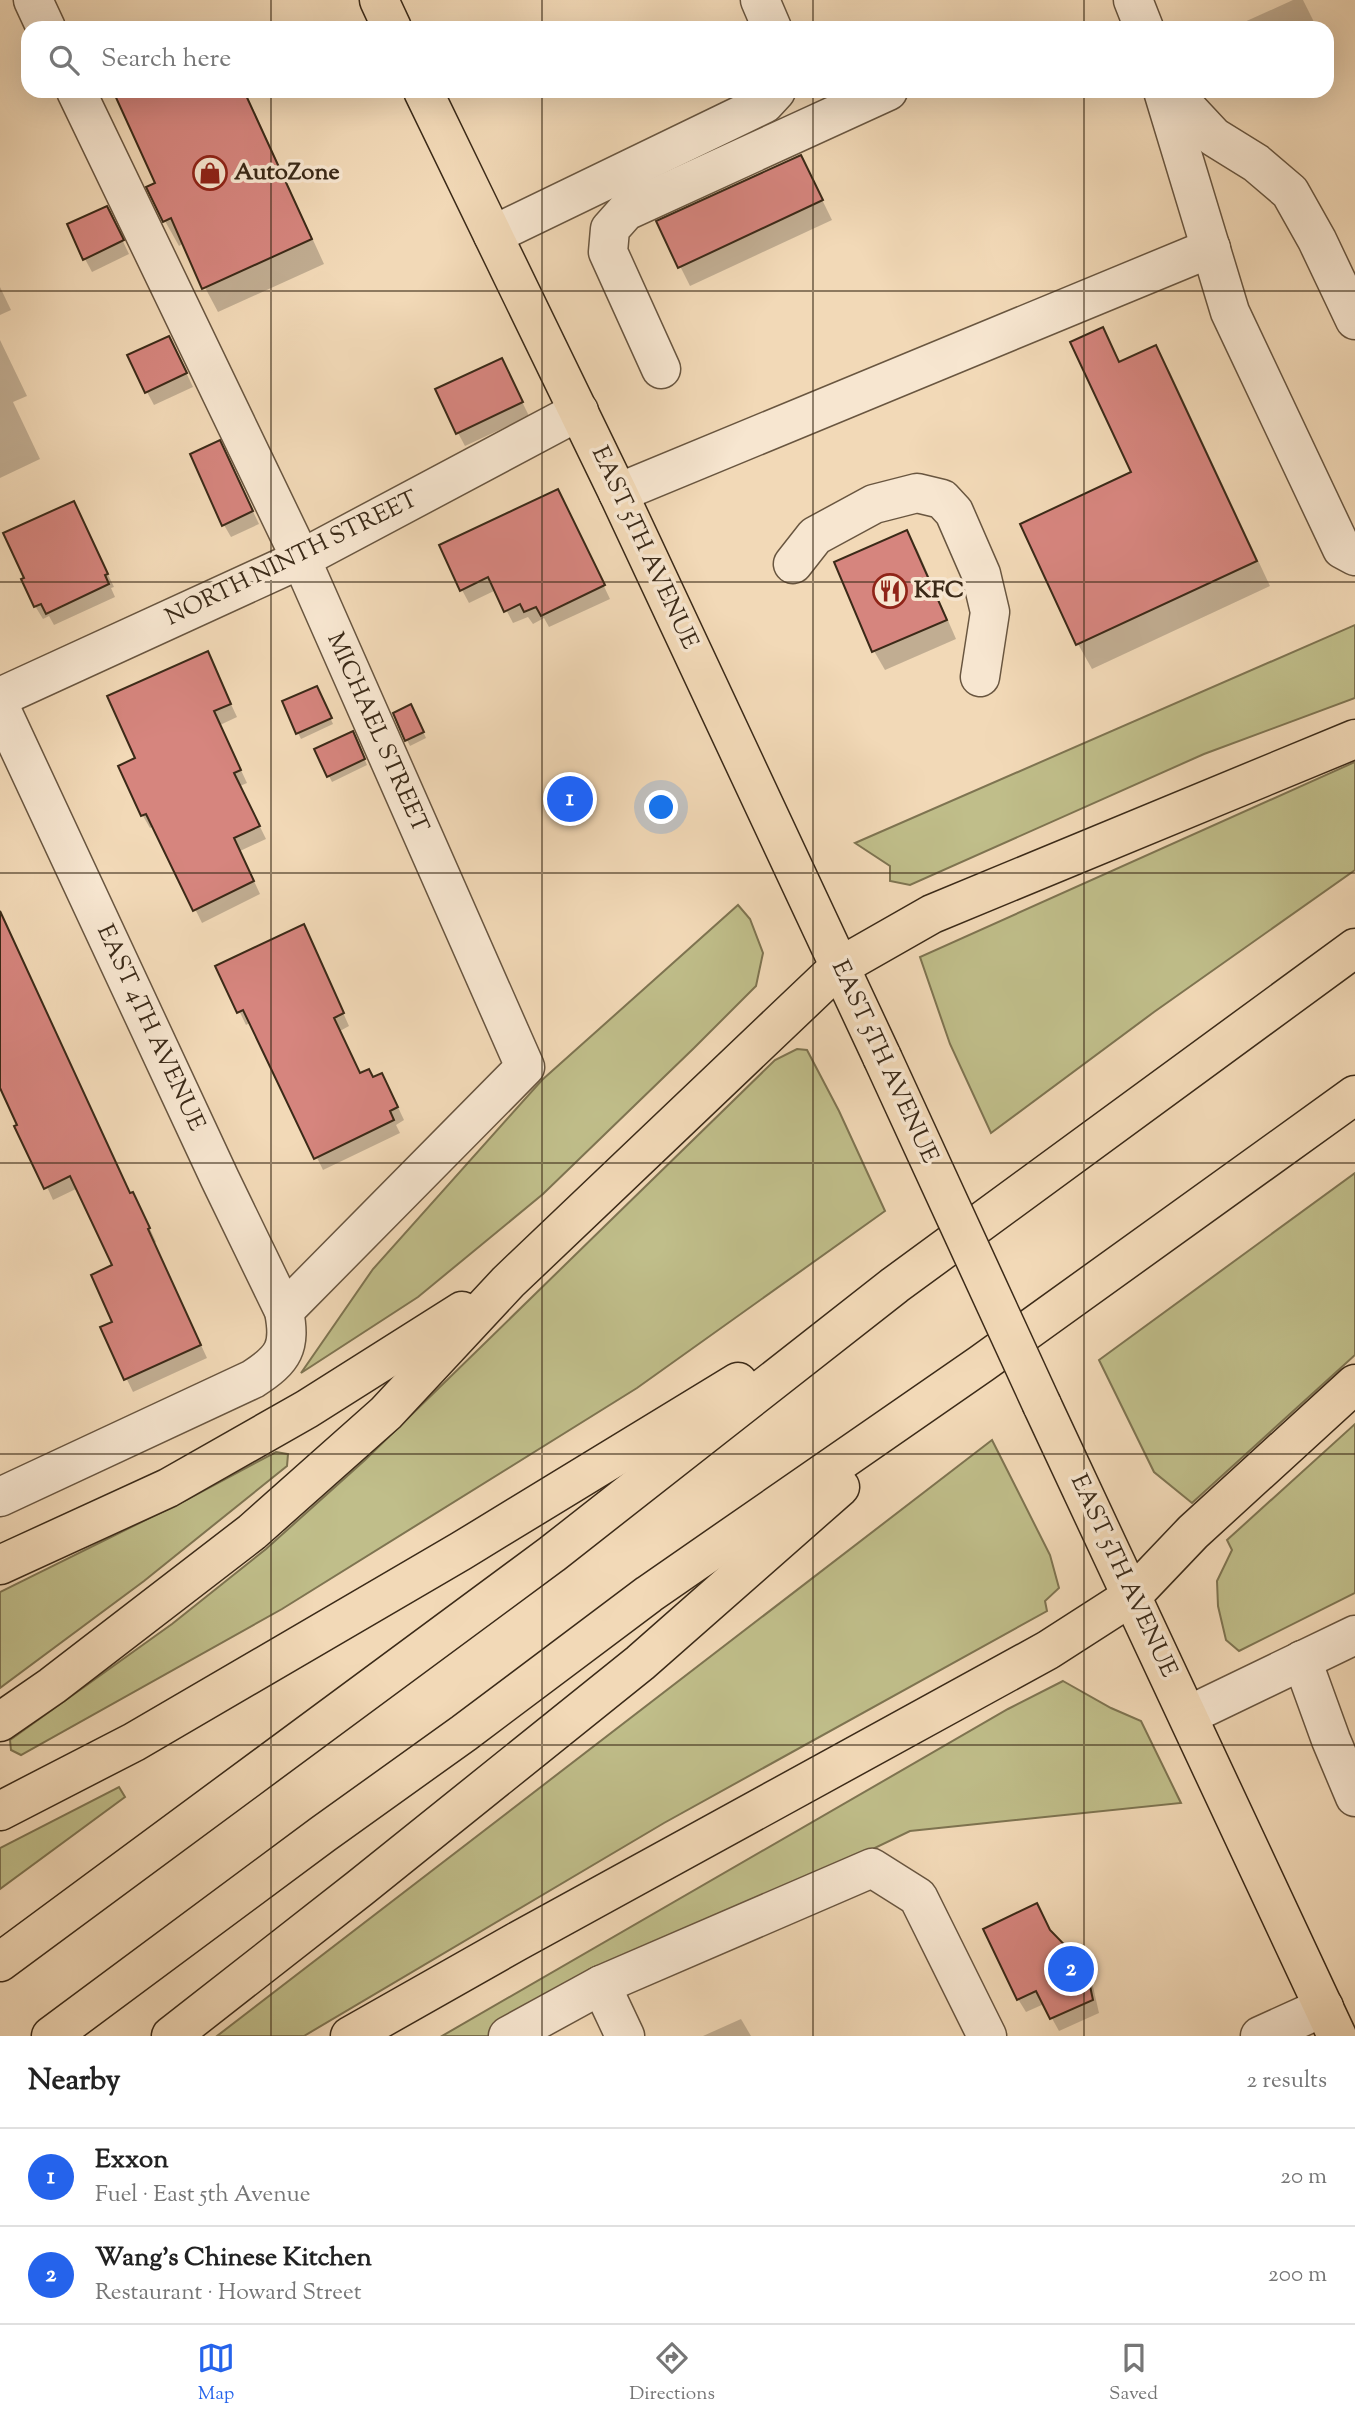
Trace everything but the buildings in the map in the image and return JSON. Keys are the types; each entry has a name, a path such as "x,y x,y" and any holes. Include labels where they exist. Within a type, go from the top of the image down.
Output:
{"main road":[{"path":"379,0 389,21"},
{"name":"EAST 5TH AVENUE","path":"426,98 618,493 1330,2022"},
{"path":"0,1722 52,1686 252,1532 386,1413 508,1282 839,967 932,914 1355,739"},
{"path":"0,1962 552,1554 895,1285 1355,948"},
{"path":"51,2036 649,1594 981,1364 1355,1095"},
{"path":"0,1565 168,1488 307,1409 508,1282"},
{"path":"0,1811 134,1742 461,1551 895,1285"},
{"path":"170,2036 360,1888 640,1662 981,1364"},
{"path":"350,2036 1048,1650 1132,1596 1192,1532 1355,1384"}],"street":[{"path":"33,0 43,21"},
{"path":"760,0 769,21"},
{"path":"1133,0 1141,21"},
{"name":"MICHAEL STREET","path":"79,98 301,559 525,1068 284,1311"},
{"path":"493,234 764,104 770,98"},
{"path":"661,369 608,252 610,229 626,211 873,98"},
{"path":"1165,98 1230,313 1342,549 1355,556"},
{"path":"1178,98 1214,137 1256,163 1290,192 1317,240 1355,320"},
{"path":"618,493 1211,248"},
{"name":"NORTH NINTH STREET","path":"0,697 301,559 579,411"},
{"path":"793,564 815,536 874,504 917,493 942,499 954,512 981,574 990,612 980,677"},
{"name":"EAST 4TH AVENUE","path":"0,707 220,1180 284,1311 288,1331 285,1351 271,1367 253,1379 0,1497"},
{"path":"1189,1715 1355,1635"},
{"path":"1302,1660 1355,1797"},
{"path":"508,2036 601,1985 872,1868 918,1897 987,2036"},
{"path":"601,1985 625,2036"},
{"path":"1259,2036 1330,2022"}],"shaded area":[{"path":"1355,625 1355,698 1204,754 910,885 890,881 890,866 855,843"},
{"path":"1355,762 1355,870 1154,1012 991,1133 950,1044 920,957"},
{"path":"738,905 750,919 763,953 756,986 543,1194 418,1297 301,1373 373,1269 542,1080"},
{"path":"797,1049 807,1050 839,1111 885,1211 637,1388 282,1609 21,1755 11,1750 10,1740 172,1624 266,1549 365,1460 775,1060"},
{"path":"1355,1173 1355,1355 1192,1503 1154,1472 1099,1360"},
{"path":"1355,1424 1355,1593 1239,1651 1226,1640 1218,1606 1217,1581 1232,1550 1227,1540"},
{"path":"992,1440 1050,1555 1059,1588 1045,1601 1047,1611 664,1823 304,2036 217,2036"},
{"path":"276,1452 288,1454 287,1466 144,1581 0,1688 0,1592"},
{"path":"1063,1681 1111,1708 1141,1721 1181,1803 910,1831 489,2036 442,2036 1008,1709"},
{"path":"119,1787 125,1797 0,1889 0,1848"}],"place":[{"name":"AutoZone","path":"210,173"},
{"name":"KFC","path":"890,591"},
{"name":"Exxon","path":"570,799"},
{"name":"Wang's Chinese Kitchen","path":"1071,1969"}]}
